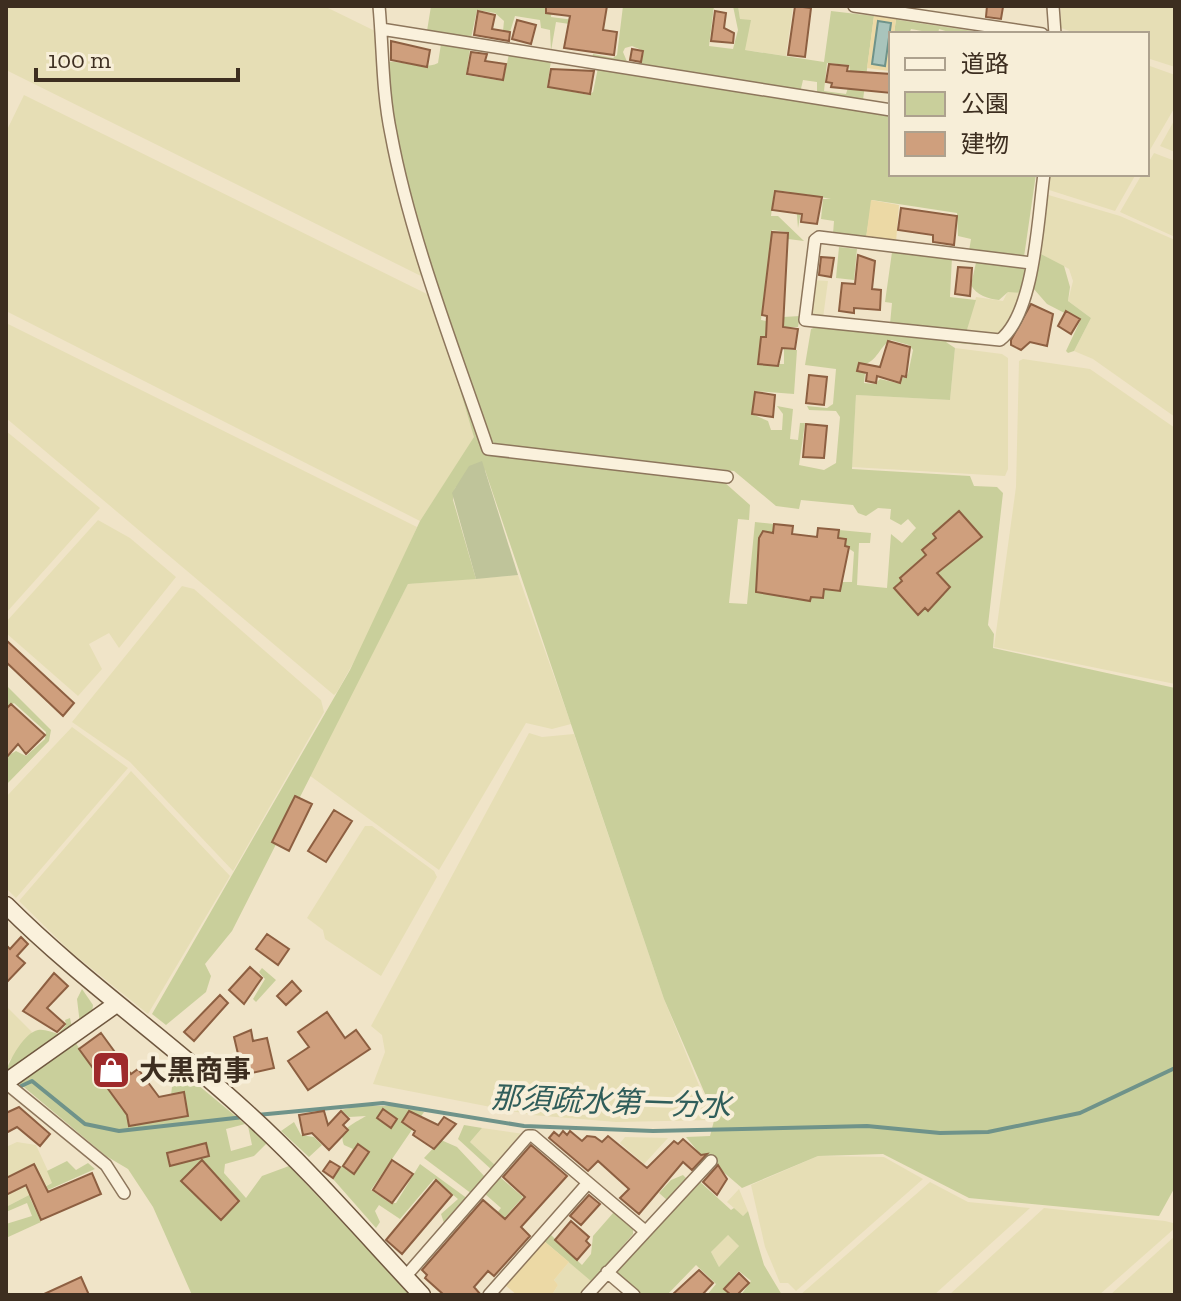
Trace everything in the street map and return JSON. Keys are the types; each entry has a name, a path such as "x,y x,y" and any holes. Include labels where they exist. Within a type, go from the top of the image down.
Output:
{"street":[{"path":"379,6 383,83 391,136 435,294 488,449 727,477"},
{"path":"854,6 1029,32"},
{"path":"1053,6 1055,32"},
{"path":"381,29 889,110"},
{"path":"1031,263 819,237 815,240 805,320 1000,340 1006,336 1026,296 1031,263 1044,176"},
{"path":"6,905 115,1005 244,1109 422,1295"},
{"path":"115,1005 6,1082 106,1165 124,1193"},
{"path":"405,1277 528,1136 533,1136 645,1231"},
{"path":"587,1295 711,1161"},
{"path":"489,1295 588,1183"},
{"path":"607,1272 634,1295"}],"shaded area":[{"path":"6,6 324,6 375,31 376,66 425,278 6,70"},
{"path":"738,6 793,6 786,56 745,50"},
{"path":"1061,6 1175,6 1175,67 1149,59 1149,32 1072,32 1061,28"},
{"path":"1149,66 1175,75 1175,107 1149,152"},
{"path":"24,95 431,296 475,437 420,521 6,311 6,132"},
{"path":"1175,119 1175,152 1160,146"},
{"path":"1154,153 1175,161 1175,237 1120,212 1141,176 1149,176 1149,162"},
{"path":"1048,176 1135,176 1115,211 1046,189"},
{"path":"1045,194 1120,216 1175,240 1175,417 1093,359 1074,351 1091,318 1068,301 1073,281 1069,269 1039,253"},
{"path":"813,280 828,281 823,318 809,313"},
{"path":"1008,291 1022,293 1003,333 997,336 966,333 976,297 1003,301"},
{"path":"6,323 417,527 371,631 334,695 6,418"},
{"path":"955,348 1002,354 1008,358 1008,469 1005,476 852,467 856,395 950,400"},
{"path":"1023,359 1090,369 1175,428 1175,684 994,647 1016,487 1019,361"},
{"path":"6,431 100,508 6,613"},
{"path":"98,520 130,538 176,577 119,648 109,633 89,644 102,669 78,696 6,633 6,622"},
{"path":"518,575 571,724 552,729 526,723 439,870 309,775 408,584"},
{"path":"182,586 194,589 321,700 324,712 233,871 130,762 72,722"},
{"path":"72,727 128,768 16,898 6,888 6,797"},
{"path":"529,733 542,737 574,734 664,999 713,1120 616,1122 532,1115 373,1084 385,1052 382,1035 371,1026"},
{"path":"131,771 230,876 148,1014 71,952 19,901"},
{"path":"365,826 372,826 434,871 437,877 381,976 325,939 323,930 307,918"},
{"path":"6,1006 32,1032 6,1065"},
{"path":"482,1128 524,1134 496,1166 470,1142"},
{"path":"625,1137 668,1138 644,1164 620,1143"},
{"path":"17,1142 36,1145 53,1182 6,1207 6,1194 41,1177 34,1164 6,1178 6,1147"},
{"path":"818,1156 884,1157 923,1179 796,1291 788,1283 780,1283 765,1247 751,1185"},
{"path":"930,1182 968,1202 1030,1208 934,1295 800,1295"},
{"path":"739,1189 748,1211 743,1216 727,1202"},
{"path":"1044,1208 1165,1221 1173,1223 1175,1228 1099,1295 949,1295"},
{"path":"727,1234 739,1246 719,1267 711,1252"},
{"path":"1175,1236 1175,1295 1110,1295"},
{"path":"569,1262 592,1282 580,1295 552,1295 558,1285 554,1280"}],"green space":[{"path":"431,6 552,6 551,17 574,20 583,26 556,22 551,51 550,30 541,28 540,20 515,16 510,32 503,31 504,21 495,13 477,10 471,38 427,31"},
{"path":"623,6 714,6 709,46 733,49 738,30 733,6 738,6 740,19 751,20 745,50 824,62 831,11 874,16 863,100 817,94 817,82 803,80 800,93 889,113 889,176 1036,176 1024,257 969,251 971,239 958,236 957,213 872,200 866,238 833,234 834,221 821,219 823,199 831,199 804,194 798,228 796,204 787,211 790,192 774,190 771,216 778,216 804,241 788,239 788,232 772,230 761,320 778,323 783,317 800,316 798,327 788,327 786,344 775,338 761,337 758,364 784,364 784,349 797,350 794,394 755,391 752,414 768,421 771,430 782,430 783,414 777,406 793,409 790,439 798,440 800,423 805,423 799,465 824,470 836,463 840,417 836,411 809,410 807,406 827,408 833,404 836,369 805,365 811,329 818,326 987,343 946,342 955,348 950,400 856,395 852,469 970,476 974,486 997,487 1003,493 988,625 994,634 993,648 1175,688 1175,1187 1159,1216 969,1198 883,1154 818,1156 742,1188 714,1164 696,1172 693,1169 701,1155 686,1137 710,1136 715,1117 664,999 485,470 455,488 453,500 476,579 408,584 232,931 205,964 211,976 206,992 166,1025 152,1014 350,670 420,521 474,437 385,136 376,66 390,62 430,66 438,63 441,44 470,49 466,75 503,81 509,54 551,61 547,87 589,95 593,92 599,63 592,59 593,54 613,58 617,55","holes":["632,46 644,51 640,66 628,64 623,52","827,63 849,65 851,78 846,94 824,91","891,340 909,345 913,350 908,374 897,383 880,379 875,384 864,383 866,364","510,446 734,471 776,506 799,509 801,500 853,505 858,513 866,516 878,508 891,509 890,519 901,525 908,519 916,528 902,543 891,534 887,588 857,585 859,543 870,543 871,533 839,530 838,538 846,539 845,546 854,552 852,582 841,582 840,591 824,589 823,598 811,597 810,601 784,598 774,524 755,522 747,604 729,603 738,519 749,520 750,505 724,482 507,457"]},
{"path":"896,19 980,32 911,29 910,32 894,32"},
{"path":"839,247 857,249 854,280 836,278"},
{"path":"892,252 952,257 950,297 976,300 966,333 890,324 892,303 885,302"},
{"path":"1039,253 1064,266 1070,287 1068,301 1091,318 1074,351 1068,353 1066,351 1080,321 1047,304 1033,288"},
{"path":"977,258 1024,266 1022,293 1008,292 999,300 976,291 971,285"},
{"path":"482,461 518,575 476,579 452,493 469,466"},
{"path":"6,685 51,730 49,741 6,785 6,757 16,751 26,756 45,739 46,732 14,703 6,708"},
{"path":"262,968 276,980 256,1002 253,999 265,979 259,972"},
{"path":"82,989 93,1005 92,1013 80,1024 77,999"},
{"path":"70,1018 75,1042 122,1110 138,1124 171,1095 172,1087 192,1080 245,1124 226,1129 231,1151 252,1145 248,1126 267,1143 254,1156 225,1164 224,1173 246,1198 262,1176 289,1166 411,1295 192,1295 153,1207 128,1169 106,1156 6,1072 14,1054 28,1036 41,1030 58,1034 66,1025 65,1020","holes":["205,1143 209,1156 170,1166 167,1153","216,1178 239,1201 221,1220"]},
{"path":"358,1106 401,1106 424,1112 371,1190 390,1203 396,1203 420,1164 468,1199 445,1226 441,1214 458,1199 434,1179 400,1219 379,1205 375,1211 380,1222 376,1228 333,1179 353,1149 344,1145 342,1139 345,1131 366,1116 349,1117 341,1110","holes":["358,1145 369,1152 354,1174 343,1166"]},
{"path":"294,1122 301,1135 314,1137 322,1145 309,1157 281,1131"},
{"path":"464,1125 482,1128 470,1142 496,1166 493,1171 458,1139"},
{"path":"441,1140 457,1147 486,1178 472,1194 424,1158"},
{"path":"67,1161 76,1170 88,1163 95,1169 30,1198 41,1222 6,1238 6,1224 32,1216 27,1203 6,1212 6,1207 52,1183 47,1171"},
{"path":"683,1175 687,1179 667,1200 659,1193 671,1180"},
{"path":"500,1177 523,1197 490,1234 467,1215 487,1225 501,1208 485,1194"},
{"path":"699,1181 731,1210 734,1208 743,1216 748,1211 764,1265 782,1295 741,1295 751,1281 739,1271 729,1282 732,1286 727,1295 707,1295 716,1284 696,1265 667,1295 642,1295 615,1269","holes":["728,1235 739,1246 719,1267 711,1252"]},
{"path":"614,1212 633,1229 633,1234 592,1282 544,1241 550,1234 582,1265 591,1254 593,1236"}],"sand":[{"path":"874,16 896,19 894,32 889,32 889,71 867,68"},
{"path":"871,200 899,205 896,242 866,238"},
{"path":"544,1241 569,1262 554,1280 558,1285 552,1295 517,1295 505,1285"}],"water":[{"path":"878,21 891,23 885,66 872,64"}],"building":[{"path":"546,6 607,6 603,30 617,32 614,55 564,48 570,16 546,13"},
{"path":"795,6 811,8 805,57 788,55"},
{"path":"987,6 1003,7 1001,19 986,17"},
{"path":"478,11 495,15 492,29 510,32 509,41 474,35"},
{"path":"715,11 726,13 724,28 734,33 733,43 711,41"},
{"path":"517,20 536,25 531,44 512,39"},
{"path":"391,41 430,50 427,67 391,60"},
{"path":"632,49 643,51 641,62 630,60"},
{"path":"471,52 487,54 485,61 506,64 503,80 467,74"},
{"path":"829,64 848,66 847,71 889,74 889,93 831,87 832,83 826,82"},
{"path":"551,69 594,71 590,94 548,87"},
{"path":"775,191 822,197 817,224 801,222 802,214 772,210"},
{"path":"901,208 957,216 954,245 933,242 933,235 898,230"},
{"path":"772,232 788,233 783,327 798,329 795,349 782,348 778,366 758,364 761,337 766,337 767,316 762,315"},
{"path":"858,255 875,261 872,289 881,290 880,310 854,308 854,313 839,311 842,283 855,284"},
{"path":"821,257 834,258 831,277 819,275"},
{"path":"958,267 972,268 970,296 955,294"},
{"path":"1031,304 1053,314 1047,346 1030,342 1021,350 1011,345 1011,340"},
{"path":"1066,311 1080,319 1071,334 1058,326"},
{"path":"888,341 910,347 906,377 902,376 900,383 877,376 876,383 866,381 867,373 857,371 859,363 880,367"},
{"path":"809,375 827,377 824,405 806,403"},
{"path":"755,392 775,395 773,417 752,414"},
{"path":"806,424 827,426 824,458 803,457"},
{"path":"959,511 982,537 937,573 950,587 928,611 925,608 918,615 894,588 902,581 900,578 926,555 922,550 936,538 933,534"},
{"path":"774,524 793,526 792,534 817,537 818,528 839,530 838,538 846,539 845,546 849,547 840,591 824,589 823,598 811,597 810,601 756,592 759,538 763,531 773,533"},
{"path":"6,640 74,703 63,716 6,662"},
{"path":"11,704 45,735 26,754 18,744 6,758 6,709"},
{"path":"295,796 312,804 289,851 272,842"},
{"path":"334,810 352,821 326,862 308,851"},
{"path":"267,934 289,949 278,965 256,949"},
{"path":"21,937 28,944 17,956 25,963 6,983 6,945 10,949"},
{"path":"250,967 262,978 244,1004 229,990"},
{"path":"54,973 68,986 47,1008 65,1024 57,1032 23,1011"},
{"path":"292,981 301,991 286,1005 277,996"},
{"path":"220,995 228,1003 194,1041 184,1032"},
{"path":"327,1012 345,1038 356,1030 370,1049 308,1090 288,1061 309,1047 298,1032"},
{"path":"251,1030 253,1041 267,1038 274,1068 243,1075 234,1037"},
{"path":"101,1033 131,1074 138,1069 159,1097 184,1092 188,1116 129,1126 127,1115 79,1049"},
{"path":"19,1107 50,1134 40,1146 17,1127 6,1133 6,1113"},
{"path":"383,1109 397,1119 391,1128 377,1118"},
{"path":"324,1111 328,1125 341,1111 349,1119 343,1125 348,1130 329,1150 312,1133 303,1135 299,1115"},
{"path":"409,1111 438,1125 444,1117 456,1124 434,1149 413,1135 415,1131 402,1122"},
{"path":"563,1131 567,1135 570,1131 582,1141 587,1136 602,1142 608,1136 647,1168 674,1141 678,1144 683,1139 701,1155 707,1154 692,1170 683,1162 639,1214 620,1198 629,1189 598,1161 588,1171 549,1138 554,1132 559,1136"},
{"path":"206,1143 209,1156 170,1166 167,1153"},
{"path":"358,1144 369,1152 354,1174 343,1166"},
{"path":"531,1145 567,1176 521,1227 530,1236 494,1276 488,1271 474,1287 481,1295 444,1295 425,1278 427,1275 422,1270 483,1200 505,1219 525,1197 503,1177"},
{"path":"202,1160 239,1201 221,1220 181,1181"},
{"path":"392,1160 413,1174 392,1203 373,1190"},
{"path":"330,1161 340,1167 333,1178 323,1171"},
{"path":"34,1164 48,1192 92,1173 101,1194 41,1220 26,1185 6,1195 6,1178"},
{"path":"718,1165 727,1179 717,1195 703,1182"},
{"path":"436,1180 452,1195 402,1254 386,1240"},
{"path":"589,1195 600,1204 581,1225 570,1216"},
{"path":"571,1221 589,1237 586,1241 590,1245 577,1260 555,1240"},
{"path":"699,1270 713,1283 702,1295 672,1295"},
{"path":"739,1273 749,1283 737,1295 731,1295 724,1289"},
{"path":"81,1277 89,1295 42,1295"}],"waterway":[{"name":"那須疏水第一分水","path":"257,1115 383,1103 524,1126 653,1131 867,1126 940,1133 988,1132 1080,1113 1175,1068"},
{"name":"那須疏水第一分水","path":"6,1093 32,1081 85,1124 119,1131 244,1117"}],"place":[{"name":"大黒商事","path":"111,1070"}]}
